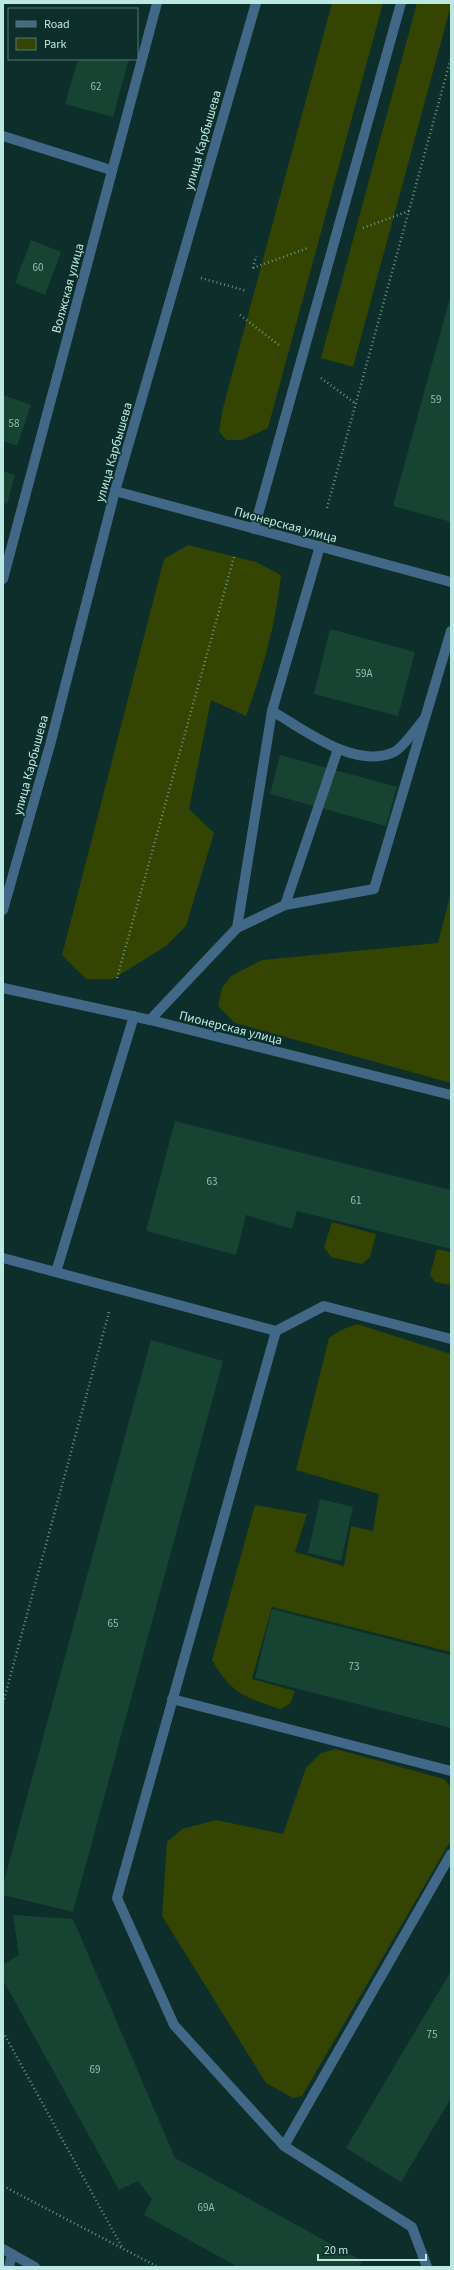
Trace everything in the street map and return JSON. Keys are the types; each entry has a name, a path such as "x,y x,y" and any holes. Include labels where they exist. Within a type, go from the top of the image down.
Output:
{"street":[{"name":"Волжская улица","path":"3,579 111,170 157,3"},
{"name":"улица Карбышева","path":"3,910 50,745 114,491 256,3"},
{"path":"254,529 401,3"},
{"path":"3,136 111,170"},
{"name":"Пионерская улица","path":"114,491 451,582"},
{"path":"237,928 272,711 320,546"},
{"path":"150,1020 237,928 285,905 374,889 428,715 451,631"},
{"path":"272,711 338,750 375,758 396,752 428,715"},
{"path":"285,905 338,750"},
{"name":"Пионерская улица","path":"3,988 134,1016 451,1095"},
{"path":"56,1272 134,1016"},
{"path":"3,1258 276,1331 324,1306 451,1339"},
{"path":"276,1331 117,1898 174,2025 284,2146 412,2227 427,2267"},
{"path":"172,1699 451,1771"},
{"path":"284,2146 451,1854"},
{"path":"3,2249 35,2267"},
{"path":"9,2267 12,2254"}],"path":[{"path":"327,508 451,58"},
{"path":"253,268 256,256"},
{"path":"178,272 247,291"},
{"path":"117,978 234,557"},
{"path":"3,1703 109,1311"},
{"path":"3,2032 122,2249"},
{"path":"3,2186 158,2267"}],"green space":[{"path":"332,3 383,3 268,428 242,440 226,440 219,431 223,408"},
{"path":"417,3 451,3 451,5 353,367 321,358"},
{"path":"188,545 256,562 281,575 272,629 258,681 246,716 211,700 189,809 214,833 186,926 166,946 113,979 86,979 62,955 164,559"},
{"path":"451,892 451,1083 235,1023 218,1006 222,988 231,976 262,960 438,943"},
{"path":"332,1222 376,1234 370,1257 362,1264 331,1257 324,1247"},
{"path":"437,1249 451,1252 451,1285 435,1282 430,1275"},
{"path":"357,1324 451,1354 451,1652 272,1607 252,1679 295,1691 290,1704 280,1709 240,1693 226,1680 212,1660 255,1505 307,1514 295,1552 344,1566 351,1526 373,1531 379,1494 296,1470 329,1338 341,1330"},
{"path":"336,1749 444,1779 451,1787 451,1840 302,2096 293,2098 266,2083 162,1916 167,1842 182,1829 216,1820 283,1834 306,1768 321,1753"}],"building":[{"path":"78,60 129,60 113,117 65,104"},
{"path":"31,240 61,252 45,295 15,283"},
{"path":"451,294 451,522 393,506"},
{"path":"3,395 31,405 17,446 3,441"},
{"path":"3,471 15,475 7,504 3,503"},
{"path":"330,629 415,652 398,716 314,694"},
{"path":"280,755 397,787 386,826 270,794"},
{"path":"175,1121 451,1190 451,1249 297,1211 292,1229 246,1215 236,1255 146,1231"},
{"path":"151,1340 223,1361 73,1912 3,1895 3,1885"},
{"path":"320,1499 353,1507 341,1561 308,1553"},
{"path":"272,1609 451,1655 451,1728 255,1678"},
{"path":"13,1915 73,1919 175,2158 362,2261 359,2267 238,2267 144,2215 152,2199 138,2181 119,2190 3,1980 3,1965 19,1955"},
{"path":"451,1971 451,2098 401,2182 346,2148"}]}
